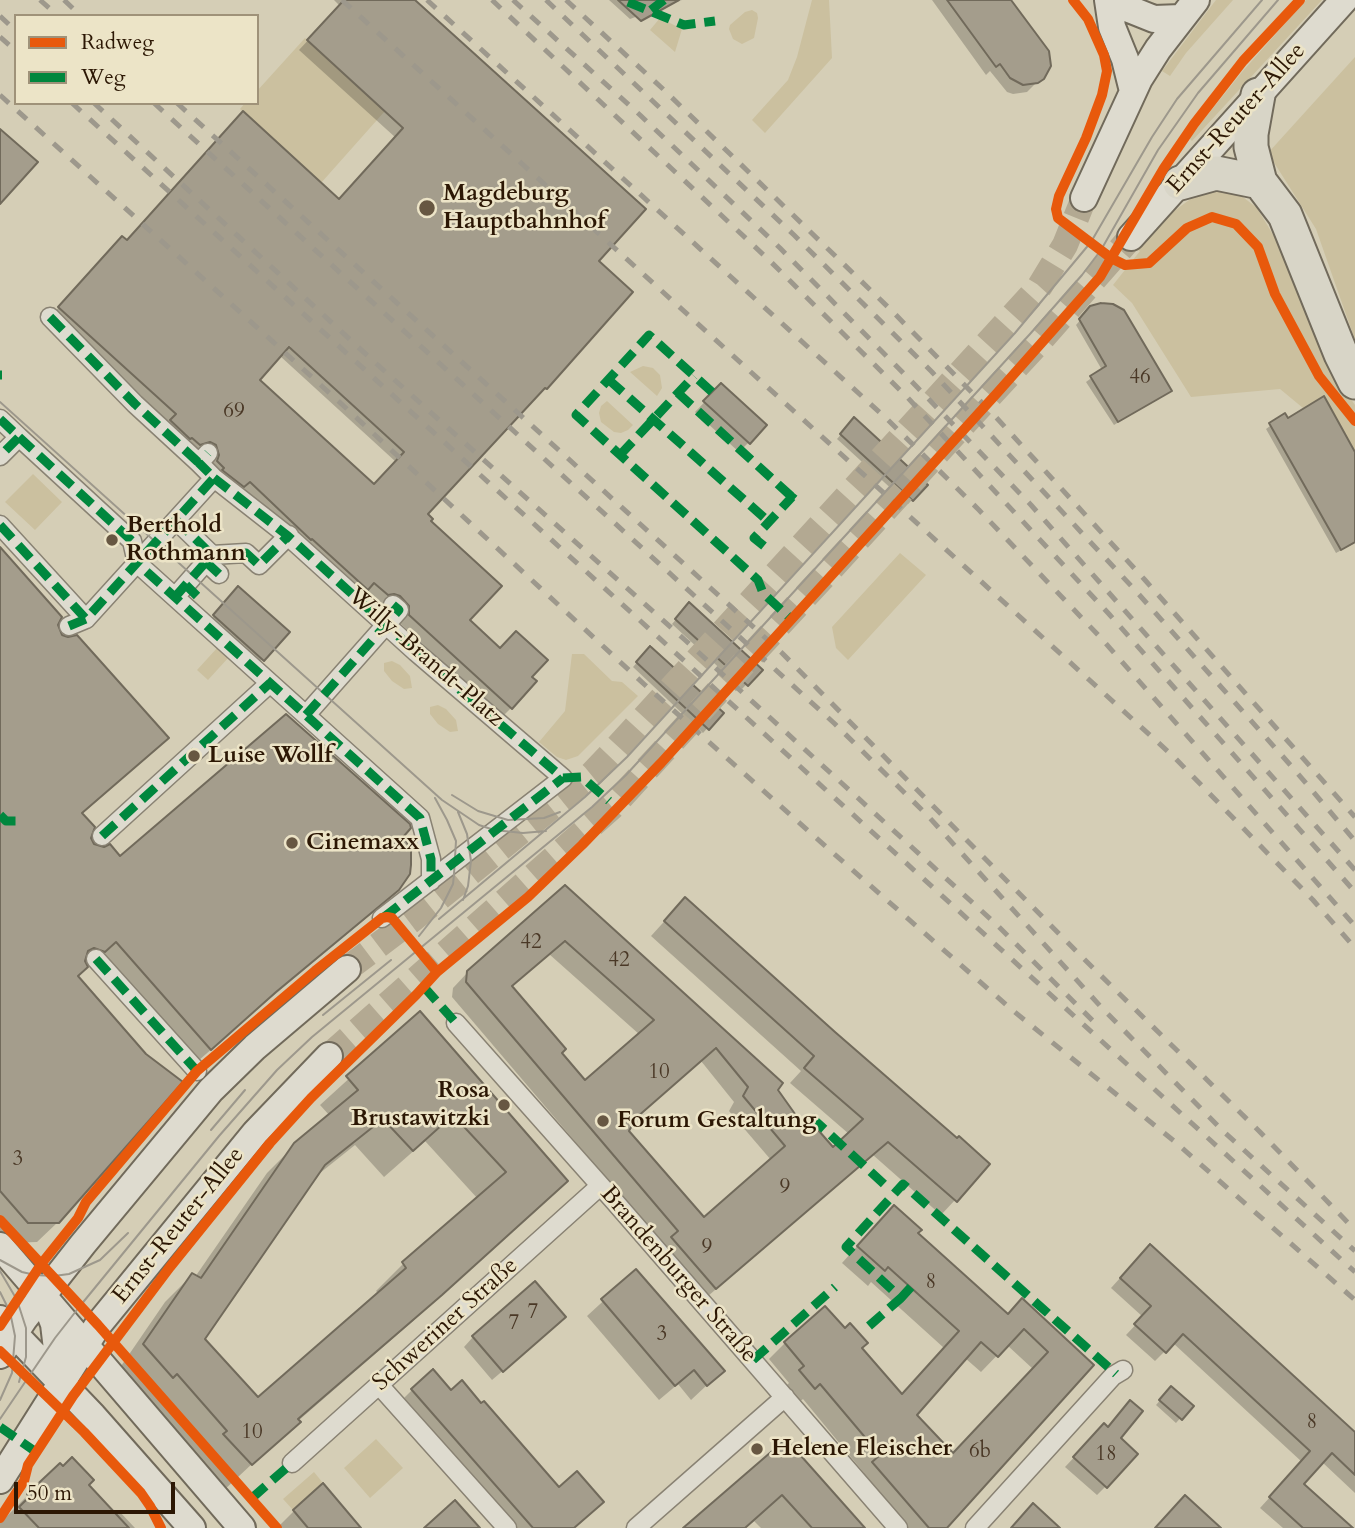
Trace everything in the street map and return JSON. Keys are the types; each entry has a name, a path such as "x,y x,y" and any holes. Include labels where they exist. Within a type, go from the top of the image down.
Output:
{"highway":[{"path":"1258,94 1251,147 1260,181 1285,215 1354,379"},
{"path":"1180,183 1216,173 1260,181"}],"main road":[{"path":"1108,0 1154,19 1189,9"},
{"path":"1108,0 1112,27 1125,59 1132,91"},
{"name":"Ernst-Reuter-Allee","path":"1131,237 1343,0"},
{"path":"1084,198 1132,91 1153,56 1189,9"},
{"path":"192,1528 61,1383 4,1336 43,1295 211,1090 255,1047 347,970"},
{"name":"Ernst-Reuter-Allee","path":"0,1480 98,1325 256,1133 329,1056"},
{"path":"0,1246 242,1528"},
{"path":"43,1295 54,1324 61,1383"}],"street":[{"name":"Willy-Brandt-Platz","path":"50,317 135,404 203,458 214,478 284,532 386,625 563,778 431,881"},
{"path":"0,419 132,541 137,563 186,593 270,683 312,706 419,818 430,859 431,881 382,918"},
{"path":"0,456 19,437"},
{"path":"0,525 78,622 137,563 214,478"},
{"path":"176,520 212,563"},
{"path":"186,593 212,563 246,553 259,565 284,532"},
{"path":"312,706 399,610 393,605"},
{"path":"102,836 270,683"},
{"path":"96,959 197,1071"},
{"name":"Brandenburger Straße","path":"456,1023 898,1528"},
{"name":"Schweriner Straße","path":"292,1462 600,1186"},
{"path":"975,1528 1113,1376 1123,1370"},
{"path":"379,1385 507,1528"},
{"path":"636,1528 785,1397"}],"shaded area":[{"path":"812,0 829,0 832,58 765,133 752,120 788,80"},
{"path":"1216,0 1233,0 1186,53 1170,76 1162,71"},
{"path":"1306,0 1322,0 1192,141 1189,138 1242,72"},
{"path":"752,10 757,13 758,18 754,38 742,44 733,39 730,25 745,12"},
{"path":"660,18 682,29 675,52 650,30"},
{"path":"305,38 385,111 321,183 240,109 243,105 259,105 259,89"},
{"path":"1355,57 1355,340 1316,229 1268,153"},
{"path":"1203,190 1234,190 1257,208 1278,243 1338,381 1355,405 1355,451 1280,389 1191,397 1132,303 1113,285 1140,251 1137,250 1174,211"},
{"path":"643,366 653,368 660,375 662,388 657,396 630,372"},
{"path":"607,401 633,425 628,430 614,432 601,422 601,406"},
{"path":"33,474 62,502 35,530 5,502"},
{"path":"900,553 926,575 848,660 836,648 832,627"},
{"path":"218,647 229,657 208,680 197,670"},
{"path":"572,654 584,654 612,681 622,682 638,696 578,756 566,760 557,757 539,742 565,711"},
{"path":"392,661 410,676 412,688 404,689 384,671 384,663"},
{"path":"438,705 456,720 458,731 450,732 430,714 430,707"},
{"path":"376,1439 403,1468 370,1498 344,1468"},
{"path":"314,1472 323,1483 293,1510 283,1499"}],"building":[{"path":"344,0 415,0 646,209 599,261 633,292 547,389 545,388 428,514 433,519 431,521 502,586 470,620 500,648 516,631 548,660 532,677 537,681 512,709 409,615 409,606 400,596 388,595 374,583 368,590 250,482 244,487 222,470 224,468 217,461 219,455 216,445 210,442 200,445 190,439 170,420 176,414 58,307 122,236 127,240 243,111 339,199 403,128 307,40","holes":["289,347 404,452 374,484 260,380"]},
{"path":"618,0 679,0 641,21"},
{"path":"947,0 1011,0 1049,51 1051,66 1044,79 1038,83 1023,85 1010,78 1000,64 996,67"},
{"path":"0,129 38,162 0,204"},
{"path":"1113,304 1124,310 1172,391 1118,422 1090,376 1106,366 1079,319 1090,306"},
{"path":"721,383 767,425 750,444 703,401"},
{"path":"1324,396 1355,452 1355,542 1341,550 1269,423 1285,413 1288,418"},
{"path":"854,417 928,485 913,501 840,434"},
{"path":"0,547 62,617 58,625 62,635 77,635 169,738 82,813 95,827 91,838 94,844 104,847 110,844 120,856 286,714 410,824 411,828 404,836 411,851 410,874 399,890 211,1050 116,942 105,952 94,948 88,951 85,961 88,967 78,976 146,1054 183,1082 59,1223 28,1223 0,1191"},
{"path":"238,586 290,632 264,661 213,615"},
{"path":"689,602 763,670 748,686 675,619"},
{"path":"650,646 724,713 709,730 636,662"},
{"path":"565,885 783,1083 778,1090 805,1128 812,1123 833,1147 863,1119 804,1068 814,1056 664,921 685,897 835,1032 990,1164 957,1202 888,1142 716,1289 671,1237 678,1231 466,982 467,971","holes":["565,941 654,1020 585,1080 562,1053 566,1049 512,986","716,1048 748,1087 743,1096 785,1146 704,1217 629,1131 636,1118"]},
{"path":"420,1011 568,1181 442,1295 298,1419 301,1422 252,1465 223,1434 227,1431 177,1374 173,1378 143,1344 192,1273 201,1278 294,1143 358,1090 346,1076","holes":["453,1115 506,1172 402,1262 406,1268 258,1397 205,1339 325,1165 383,1119 413,1151"]},
{"path":"894,1205 922,1230 918,1233 1008,1314 1022,1298 1094,1365 947,1528 929,1528 872,1462 880,1455 820,1384 815,1389 799,1370 804,1366 784,1342 825,1306 845,1328 850,1323 868,1343 862,1348 902,1394 959,1331 888,1267 885,1271 857,1246","holes":["1024,1329 1048,1352 953,1453 917,1415 981,1342 998,1357"]},
{"path":"1150,1244 1355,1432 1355,1475 1332,1453 1304,1484 1353,1528 1303,1528 1269,1497 1310,1451 1183,1334 1166,1353 1134,1324 1151,1306 1120,1278"},
{"path":"636,1269 725,1371 707,1386 694,1370 675,1386 601,1299"},
{"path":"535,1281 566,1317 503,1372 472,1336"},
{"path":"433,1369 451,1390 462,1380 481,1403 484,1401 559,1487 577,1471 604,1502 574,1528 533,1528 411,1389"},
{"path":"1171,1386 1194,1406 1182,1420 1159,1400"},
{"path":"1130,1400 1143,1411 1121,1438 1138,1454 1107,1488 1073,1457 1104,1423 1108,1427"},
{"path":"786,1439 865,1528 812,1528 782,1495 745,1528 683,1528"},
{"path":"72,1457 94,1480 89,1485 129,1528 39,1528 19,1507 29,1497 27,1494 60,1463 63,1466"},
{"path":"323,1483 361,1528 308,1528 293,1510"},
{"path":"1185,1495 1221,1528 1155,1528"},
{"path":"455,1500 480,1528 424,1528"},
{"path":"1033,1503 1060,1528 1011,1528"}],"tunnel":[{"path":"347,969 592,774 1040,286 1065,245 1084,198"},
{"path":"329,1056 612,807 1040,341 1131,237"}],"tram line":[{"path":"439,919 585,797 627,757 1015,333 1091,242 1177,99 1262,0"},
{"path":"0,1419 80,1306 219,1136 277,1070 312,1037 592,807 626,775 1030,334 1101,250 1158,150 1198,93 1278,0"},
{"path":"0,402 442,800 479,825 494,830 523,833 546,831"},
{"path":"452,795 478,811 508,820 544,818 560,812"},
{"path":"419,936 441,908 453,884 456,841 435,798"},
{"path":"458,812 467,834 471,861 463,900"},
{"path":"323,1015 391,960"},
{"path":"211,1130 245,1090"},
{"path":"0,1260 22,1272 35,1275 69,1274 100,1260 128,1233"},
{"path":"0,1271 17,1300 26,1328 26,1357 19,1382"},
{"path":"0,1292 10,1312 15,1336 12,1373 0,1400"}],"railway":[{"path":"40,0 56,14"},
{"path":"64,0 79,14"},
{"path":"342,0 1174,757 1313,900 1355,948"},
{"path":"427,0 888,420 979,510 1100,637 1355,926"},
{"path":"492,0 769,260 908,398 1109,614 1355,892"},
{"path":"513,0 640,115 780,248 918,388 1031,505 1355,870"},
{"path":"546,0 794,235 932,372 1135,590 1355,841"},
{"path":"566,0 663,89 891,310 993,414 1145,580 1355,817"},
{"path":"0,16 14,29"},
{"path":"0,37 14,49"},
{"path":"0,95 334,397 645,685 832,852 1011,1009 1174,1141 1355,1300"},
{"path":"74,105 1355,1272"},
{"path":"96,105 370,358 685,640 997,925 1097,1025"},
{"path":"156,105 835,724 928,816 1102,1008 1223,1131 1355,1251"},
{"path":"179,105 782,653 1355,1230"}],"marked path":[{"path":"651,10 664,0"},
{"path":"628,2 684,25 715,21"},
{"path":"50,317 135,404 199,463"},
{"path":"712,392 649,335 576,415 758,580 763,593 791,619"},
{"path":"620,455 694,376"},
{"path":"609,380 769,522"},
{"path":"678,393 792,497"},
{"path":"0,419 19,437 0,456"},
{"path":"19,437 132,541 137,563 420,818 431,859 431,881"},
{"path":"69,626 86,619 214,478 199,463 208,453"},
{"path":"214,478 288,536 416,652 563,778"},
{"path":"764,546 754,538 792,497 801,505"},
{"path":"176,520 212,555 246,553 259,565 289,535"},
{"path":"0,525 86,619"},
{"path":"175,597 212,555"},
{"path":"206,562 219,574"},
{"path":"186,585 197,596"},
{"path":"306,715 399,610 393,605"},
{"path":"102,836 270,683"},
{"path":"563,778 582,777 609,801"},
{"path":"384,917 563,778"},
{"path":"0,815 6,821 18,821"},
{"path":"96,959 197,1071"},
{"path":"424,987 456,1023"},
{"path":"811,1117 885,1185"},
{"path":"911,1287 901,1298 846,1247 903,1184 1116,1374"},
{"path":"753,1360 835,1287"},
{"path":"869,1326 901,1298"},
{"path":"0,1427 36,1452 34,1456"},
{"path":"252,1498 292,1463"}],"cycle path":[{"path":"1073,0 1088,19 1104,55 1107,71 1102,95 1086,138 1059,196 1056,209 1058,218 1111,258 1125,265 1149,263 1187,228 1212,217 1236,224 1258,247 1275,294 1319,376 1355,421"},
{"path":"0,1518 24,1481 28,1465 73,1396 170,1267 270,1143 311,1098 437,972 528,897 582,845 661,763 998,392 1100,277 1164,168 1194,124 1243,61 1300,0"},
{"path":"0,1326 42,1263 78,1218 86,1202 197,1071 315,971 382,918 387,917 392,918 437,972"},
{"path":"0,1220 98,1325 277,1528"},
{"path":"0,1351 84,1432 141,1493 161,1528"}],"place":[{"name":"Magdeburg Hauptbahnhof","path":"427,208"},
{"name":"Berthold Rothmann","path":"112,540"},
{"name":"Luise Wollf","path":"194,756"},
{"name":"Cinemaxx","path":"292,843"},
{"name":"Rosa Brustawitzki","path":"504,1105"},
{"name":"Forum Gestaltung","path":"603,1121"},
{"name":"Helene Fleischer","path":"757,1449"}]}
